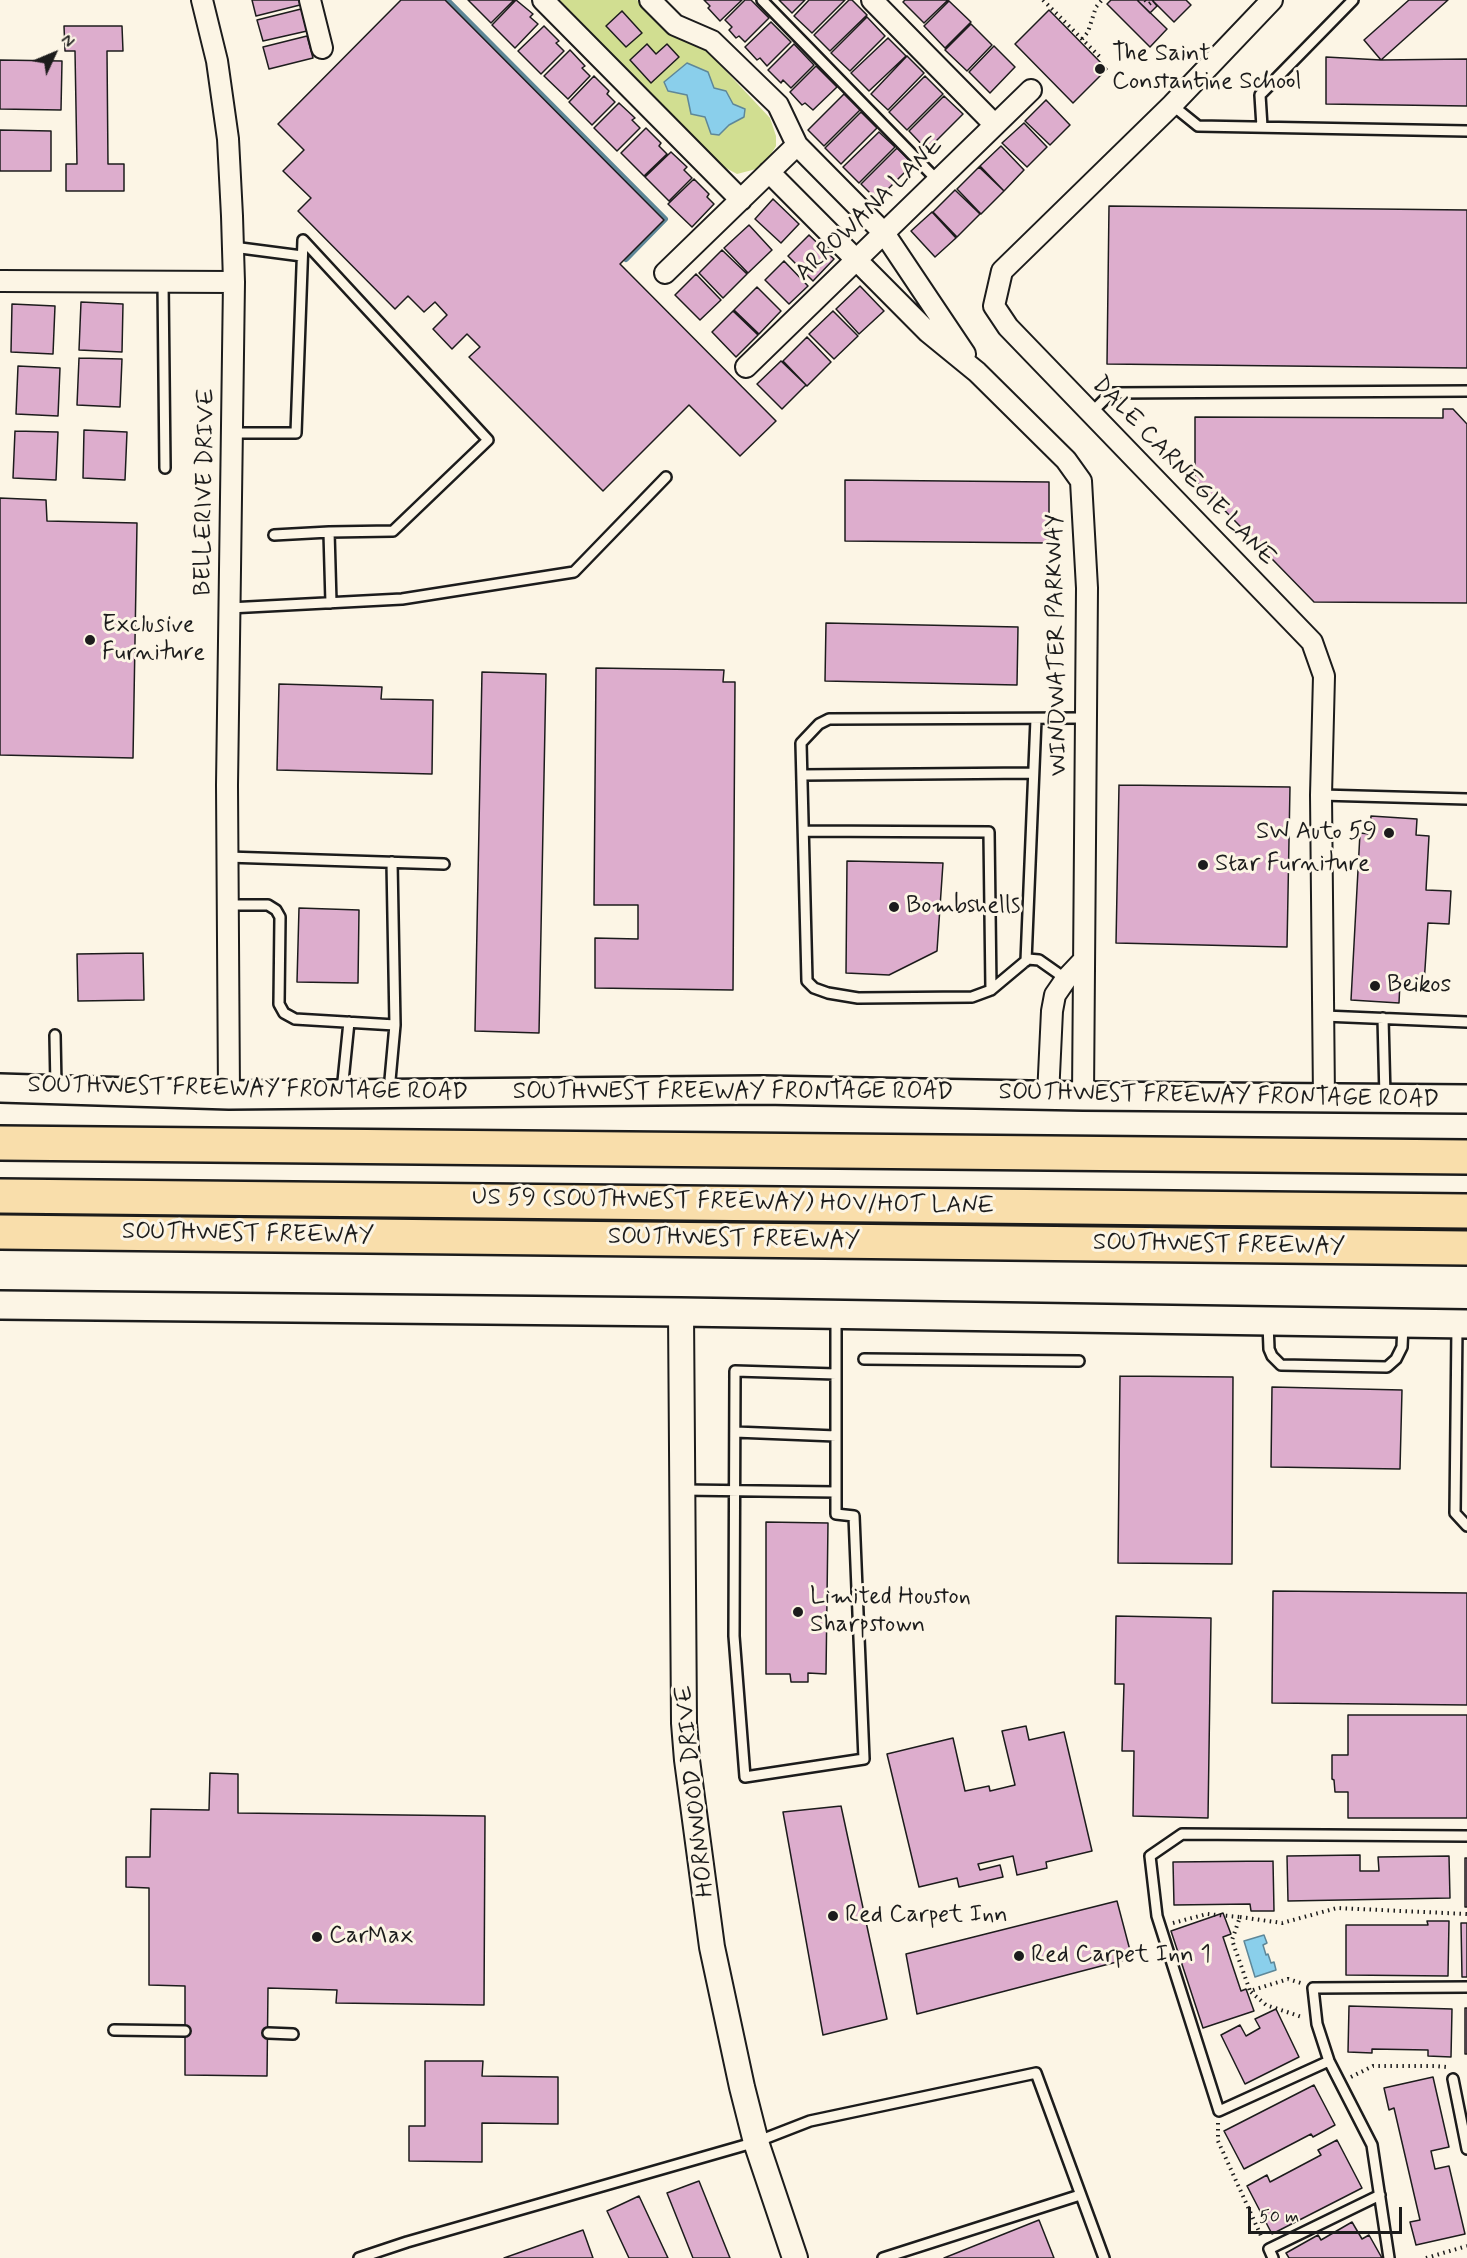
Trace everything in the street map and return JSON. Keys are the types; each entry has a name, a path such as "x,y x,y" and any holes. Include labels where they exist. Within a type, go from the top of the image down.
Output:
{"highway":[{"path":"0,1143 1467,1157"},
{"name":"US 59 (SOUTHWEST FREEWAY) HOV/HOT LANE","path":"0,1196 1467,1211"},
{"name":"SOUTHWEST FREEWAY","path":"0,1232 1467,1248"}],"main road":[{"name":"SOUTHWEST FREEWAY FRONTAGE ROAD","path":"0,1088 229,1095 762,1090 1048,1096 1467,1099"},
{"path":"0,1305 836,1314 1462,1324"}],"street":[{"name":"BELLERIVE DRIVE","path":"202,0 217,61 228,139 234,282 227,858 229,1095"},
{"path":"310,0 322,48"},
{"path":"543,0 741,200"},
{"name":"WINDWATER PARKWAY","path":"650,0 675,25 712,41 778,105 797,145 884,233 977,372"},
{"path":"872,0 995,125"},
{"name":"DALE CARNEGIE LANE","path":"1272,0 1172,105 1002,271 994,306 1008,327 1312,642 1324,676 1321,795 1324,1099"},
{"name":"ARROWANA LANE","path":"746,367 1031,90"},
{"path":"665,273 797,145"},
{"name":"WINDWATER PARKWAY","path":"769,172 928,332 977,372 1066,460 1081,481 1087,588 1083,1096"},
{"path":"0,281 234,282"},
{"path":"1048,1096 1052,1011 1055,995 1084,960"},
{"name":"HORNWOOD DRIVE","path":"681,1312 684,1723 687,1760 712,1947 756,2142 795,2258"}],"lane":[{"path":"762,0 938,181"},
{"path":"1262,127 1260,95 1353,0"},
{"path":"1172,105 1198,126 1467,131"},
{"path":"232,433 296,433 303,240 488,440 393,531 274,535"},
{"path":"233,247 302,256"},
{"path":"164,281 165,468"},
{"path":"1090,413 1111,393 1467,391"},
{"path":"230,608 402,599 574,572 666,477"},
{"path":"329,532 331,603"},
{"path":"1026,961 1036,718"},
{"path":"1066,979 1039,960 1026,961 991,990 972,997 858,998 814,988 807,981 801,742 819,724 829,719 1086,718"},
{"path":"802,776 1033,773"},
{"path":"1321,795 1467,799"},
{"path":"804,831 989,832 991,990"},
{"path":"227,858 444,864"},
{"path":"388,1093 395,1025 392,862"},
{"path":"228,905 268,905 276,910 280,917 279,1004 284,1013 295,1019 395,1025"},
{"path":"1324,1016 1467,1022"},
{"path":"1383,1018 1385,1099"},
{"path":"341,1094 349,1022"},
{"path":"55,1035 56,1089"},
{"path":"836,1314 836,1374 836,1436 836,1492 836,1514 854,1516 864,1759 745,1777 734,1636 735,1371 836,1374"},
{"path":"1268,1321 1269,1349 1281,1365 1387,1367 1396,1359 1402,1347 1403,1323"},
{"path":"1462,1324 1455,1513 1467,1526"},
{"path":"864,1359 1079,1361"},
{"path":"735,1432 836,1436"},
{"path":"682,1490 836,1492"},
{"path":"1329,2061 1219,2110 1160,1926 1150,1856 1182,1834 1467,1836"},
{"path":"1389,2258 1372,2145 1329,2061 1316,2020 1313,1988 1467,1987"},
{"path":"114,2030 185,2031"},
{"path":"268,2033 293,2034"},
{"path":"359,2258 381,2255 756,2142 810,2121 1036,2073 1104,2258"},
{"path":"1453,2079 1467,2149"},
{"path":"883,2258 1080,2195"},
{"path":"1271,2253 1380,2195"}],"path":[{"path":"1043,0 1100,57"},
{"path":"1082,39 1088,32 1096,7 1102,0"},
{"path":"1145,0 1149,4"},
{"path":"1160,1926 1208,1914 1282,1923 1337,1908 1467,1914"},
{"path":"1240,1917 1233,1940 1250,1991 1266,2005 1316,2020"},
{"path":"1250,1991 1288,1978 1313,1988"},
{"path":"1340,2082 1373,2066 1435,2066 1455,2069"},
{"path":"1219,2110 1218,2141 1257,2230 1271,2253"},
{"path":"1426,2258 1467,2246"}],"green space":[{"path":"558,0 637,0 672,35 708,52 770,118 776,136 776,146 768,159 760,168 737,174 724,167"}],"water":[{"path":"687,63 708,72 714,88 726,91 733,104 745,109 744,117 729,125 719,135 711,134 705,117 691,114 687,95 668,91 664,82"},
{"path":"1264,1935 1267,1943 1263,1945 1266,1955 1268,1954 1271,1963 1274,1962 1276,1970 1255,1977 1244,1941"}],"building":[{"path":"252,0 299,0 300,5 256,16"},
{"path":"401,0 445,0 664,220 620,264 776,421 740,456 689,405 603,491 469,357 480,347 467,334 452,349 433,329 447,315 435,302 424,312 408,296 395,309 298,211 311,198 283,171 304,150 278,124"},
{"path":"468,0 514,0 491,23"},
{"path":"516,0 533,14 530,17 538,24 515,48 492,25"},
{"path":"704,0 742,0 720,21"},
{"path":"745,0 751,0 769,18 745,42 739,36 736,38 729,30 732,27 725,20"},
{"path":"779,0 805,0 792,13"},
{"path":"809,0 845,0 812,33 794,16"},
{"path":"849,0 852,0 867,15 830,51 814,35"},
{"path":"905,0 948,0 924,23 903,2"},
{"path":"1111,0 1137,0 1167,29 1150,47 1107,4"},
{"path":"1137,0 1152,0 1157,6 1150,13"},
{"path":"1152,0 1186,0 1191,5 1174,22"},
{"path":"1409,0 1448,0 1381,60 1364,40"},
{"path":"949,1 971,22 945,48 924,26"},
{"path":"301,9 307,31 263,41 257,20"},
{"path":"1049,10 1107,69 1073,103 1015,44"},
{"path":"622,11 642,33 626,47 606,26"},
{"path":"867,17 885,36 850,71 831,53"},
{"path":"771,22 791,42 767,66 760,58 757,60 745,47"},
{"path":"971,24 992,45 967,71 945,50"},
{"path":"64,26 122,26 123,51 107,51 108,164 124,164 124,191 66,191 66,164 77,164 75,51 65,51"},
{"path":"544,26 559,41 556,43 564,51 541,74 518,51"},
{"path":"307,36 313,58 269,69 263,47"},
{"path":"888,38 906,56 869,91 851,73"},
{"path":"647,44 656,54 667,44 679,57 651,83 630,60"},
{"path":"794,44 814,65 791,88 783,80 781,83 768,70"},
{"path":"994,46 1015,67 990,93 969,72"},
{"path":"570,50 585,66 582,68 590,76 568,99 544,76"},
{"path":"907,56 924,73 888,110 871,94"},
{"path":"1326,57 1381,60 1467,59 1467,106 1326,104"},
{"path":"0,60 62,61 61,110 0,109"},
{"path":"816,66 837,87 813,110 805,103 802,105 790,92"},
{"path":"594,76 609,91 607,94 615,102 592,125 569,102"},
{"path":"925,76 943,94 907,130 889,112"},
{"path":"844,94 860,110 824,146 808,130"},
{"path":"944,96 963,114 927,150 909,131"},
{"path":"1046,100 1070,125 1050,145 1025,121"},
{"path":"619,103 635,118 632,120 640,128 617,151 594,128"},
{"path":"861,112 877,128 841,164 825,148"},
{"path":"1024,123 1047,147 1027,167 1002,143"},
{"path":"646,128 661,143 659,146 667,154 644,176 621,153"},
{"path":"0,130 51,131 51,171 0,171"},
{"path":"879,132 895,147 859,183 843,167"},
{"path":"1001,146 1024,170 1004,191 980,166"},
{"path":"897,148 913,164 877,200 861,184"},
{"path":"671,152 687,167 684,170 692,178 669,201 645,177"},
{"path":"979,167 1004,191 981,214 957,189"},
{"path":"694,179 709,194 707,197 714,204 692,227 668,204"},
{"path":"955,190 980,214 957,237 933,212"},
{"path":"773,199 799,224 781,243 755,219"},
{"path":"1109,206 1467,210 1467,368 1107,364"},
{"path":"932,212 956,238 935,257 911,231"},
{"path":"749,225 772,250 748,273 724,248"},
{"path":"809,235 834,259 813,281 788,256"},
{"path":"722,250 747,274 723,298 699,273"},
{"path":"784,261 808,286 789,304 765,280"},
{"path":"696,274 721,300 700,320 675,295"},
{"path":"860,286 884,311 859,334 836,309"},
{"path":"757,287 781,311 759,334 734,310"},
{"path":"81,302 123,304 122,352 79,350"},
{"path":"12,304 55,306 53,354 11,352"},
{"path":"733,311 758,335 736,357 712,332"},
{"path":"833,311 858,336 834,359 809,334"},
{"path":"807,337 831,362 807,386 783,361"},
{"path":"79,358 122,359 120,407 77,405"},
{"path":"781,361 806,385 782,409 757,384"},
{"path":"18,366 60,368 58,416 16,414"},
{"path":"1443,409 1453,409 1467,424 1467,603 1314,602 1195,480 1195,417 1443,418"},
{"path":"84,430 127,432 125,480 83,478"},
{"path":"15,431 58,432 56,480 13,478"},
{"path":"845,480 1049,482 1049,543 845,541"},
{"path":"0,498 46,500 47,521 137,523 133,758 0,755"},
{"path":"826,623 1018,627 1017,685 825,681"},
{"path":"596,668 724,670 723,682 735,682 733,990 595,988 595,938 638,939 638,905 594,905"},
{"path":"482,672 546,674 539,1033 475,1031"},
{"path":"279,684 382,687 381,699 433,700 432,774 277,770"},
{"name":"Star Furniture","path":"1119,785 1290,787 1287,947 1116,943"},
{"path":"1371,816 1417,819 1416,835 1429,836 1426,890 1451,891 1449,924 1428,923 1424,984 1400,982 1399,1003 1351,1000 1360,833 1370,834"},
{"name":"Bombshells","path":"847,861 943,863 937,951 889,975 846,973"},
{"path":"299,908 359,910 358,983 297,982"},
{"path":"143,953 144,1000 78,1001 77,954"},
{"path":"1120,1376 1233,1377 1232,1564 1118,1563"},
{"path":"1272,1387 1402,1390 1400,1469 1271,1467"},
{"path":"766,1522 828,1523 826,1674 808,1673 808,1682 791,1682 790,1674 766,1674"},
{"path":"1273,1591 1467,1593 1467,1705 1272,1703"},
{"path":"1116,1616 1211,1618 1208,1818 1133,1816 1134,1751 1122,1751 1124,1684 1115,1684"},
{"path":"1348,1715 1467,1715 1467,1818 1348,1818 1348,1792 1335,1792 1332,1779 1332,1755 1348,1755"},
{"path":"1026,1726 1029,1740 1064,1732 1092,1851 1046,1862 1047,1868 1017,1875 1013,1856 978,1864 980,1870 1000,1865 1003,1877 959,1887 957,1878 919,1887 887,1754 953,1738 965,1791 989,1786 990,1791 1015,1785 1002,1731"},
{"name":"CarMax","path":"210,1773 238,1774 238,1813 485,1816 484,2005 336,2003 337,1990 268,1988 267,2076 185,2075 185,1986 149,1985 149,1888 126,1887 126,1857 150,1857 151,1809 209,1810"},
{"name":"Red Carpet Inn","path":"841,1806 887,2019 823,2035 783,1812"},
{"path":"1360,1855 1360,1871 1379,1871 1378,1857 1449,1856 1450,1898 1288,1901 1287,1856"},
{"path":"1465,1858 1467,1858 1467,1907 1465,1907"},
{"path":"1273,1861 1274,1911 1251,1911 1250,1904 1174,1905 1173,1862"},
{"name":"Red Carpet Inn 1","path":"1117,1901 1132,1958 917,2014 906,1954"},
{"path":"1223,1913 1231,1934 1223,1937 1241,1991 1246,1989 1254,2011 1203,2028 1171,1931"},
{"path":"1427,1921 1449,1921 1448,1976 1346,1975 1346,1925 1428,1925"},
{"path":"1461,1923 1467,1923 1467,1977 1462,1977"},
{"path":"1349,2006 1452,2009 1451,2057 1428,2056 1428,2050 1372,2049 1372,2053 1348,2052"},
{"path":"1465,2008 1467,2008 1467,2054 1465,2054"},
{"path":"1276,2009 1299,2057 1245,2084 1221,2035 1240,2025 1246,2036 1260,2028 1255,2019"},
{"path":"425,2061 483,2061 482,2076 558,2077 558,2124 482,2123 482,2162 409,2161 409,2126 425,2126"},
{"path":"1433,2077 1449,2147 1431,2151 1435,2169 1449,2166 1465,2234 1416,2245 1410,2222 1420,2220 1394,2108 1389,2110 1384,2088"},
{"path":"1314,2085 1335,2125 1313,2137 1311,2134 1244,2169 1224,2131"},
{"path":"1337,2140 1362,2188 1272,2234 1247,2186 1267,2175 1270,2182 1321,2155 1318,2150"},
{"path":"699,2181 730,2258 693,2258 667,2193"},
{"path":"639,2196 668,2258 629,2258 607,2211"},
{"path":"1039,2220 1054,2258 944,2258"},
{"path":"1352,2222 1362,2239 1369,2235 1382,2258 1289,2258 1286,2253 1318,2235 1321,2240"},
{"path":"583,2230 593,2258 504,2258"}],"waterway":[{"path":"447,0 665,219 626,259"}],"place":[{"name":"The Saint Constantine School","path":"1100,69"},
{"name":"Exclusive Furniture","path":"90,640"},
{"name":"SW Auto 59","path":"1389,833"},
{"name":"Star Furniture","path":"1203,865"},
{"name":"Bombshells","path":"894,907"},
{"name":"Beikos","path":"1375,986"},
{"name":"Limited Houston Sharpstown","path":"798,1612"},
{"name":"Red Carpet Inn","path":"833,1916"},
{"name":"CarMax","path":"317,1937"},
{"name":"Red Carpet Inn 1","path":"1019,1956"}]}
